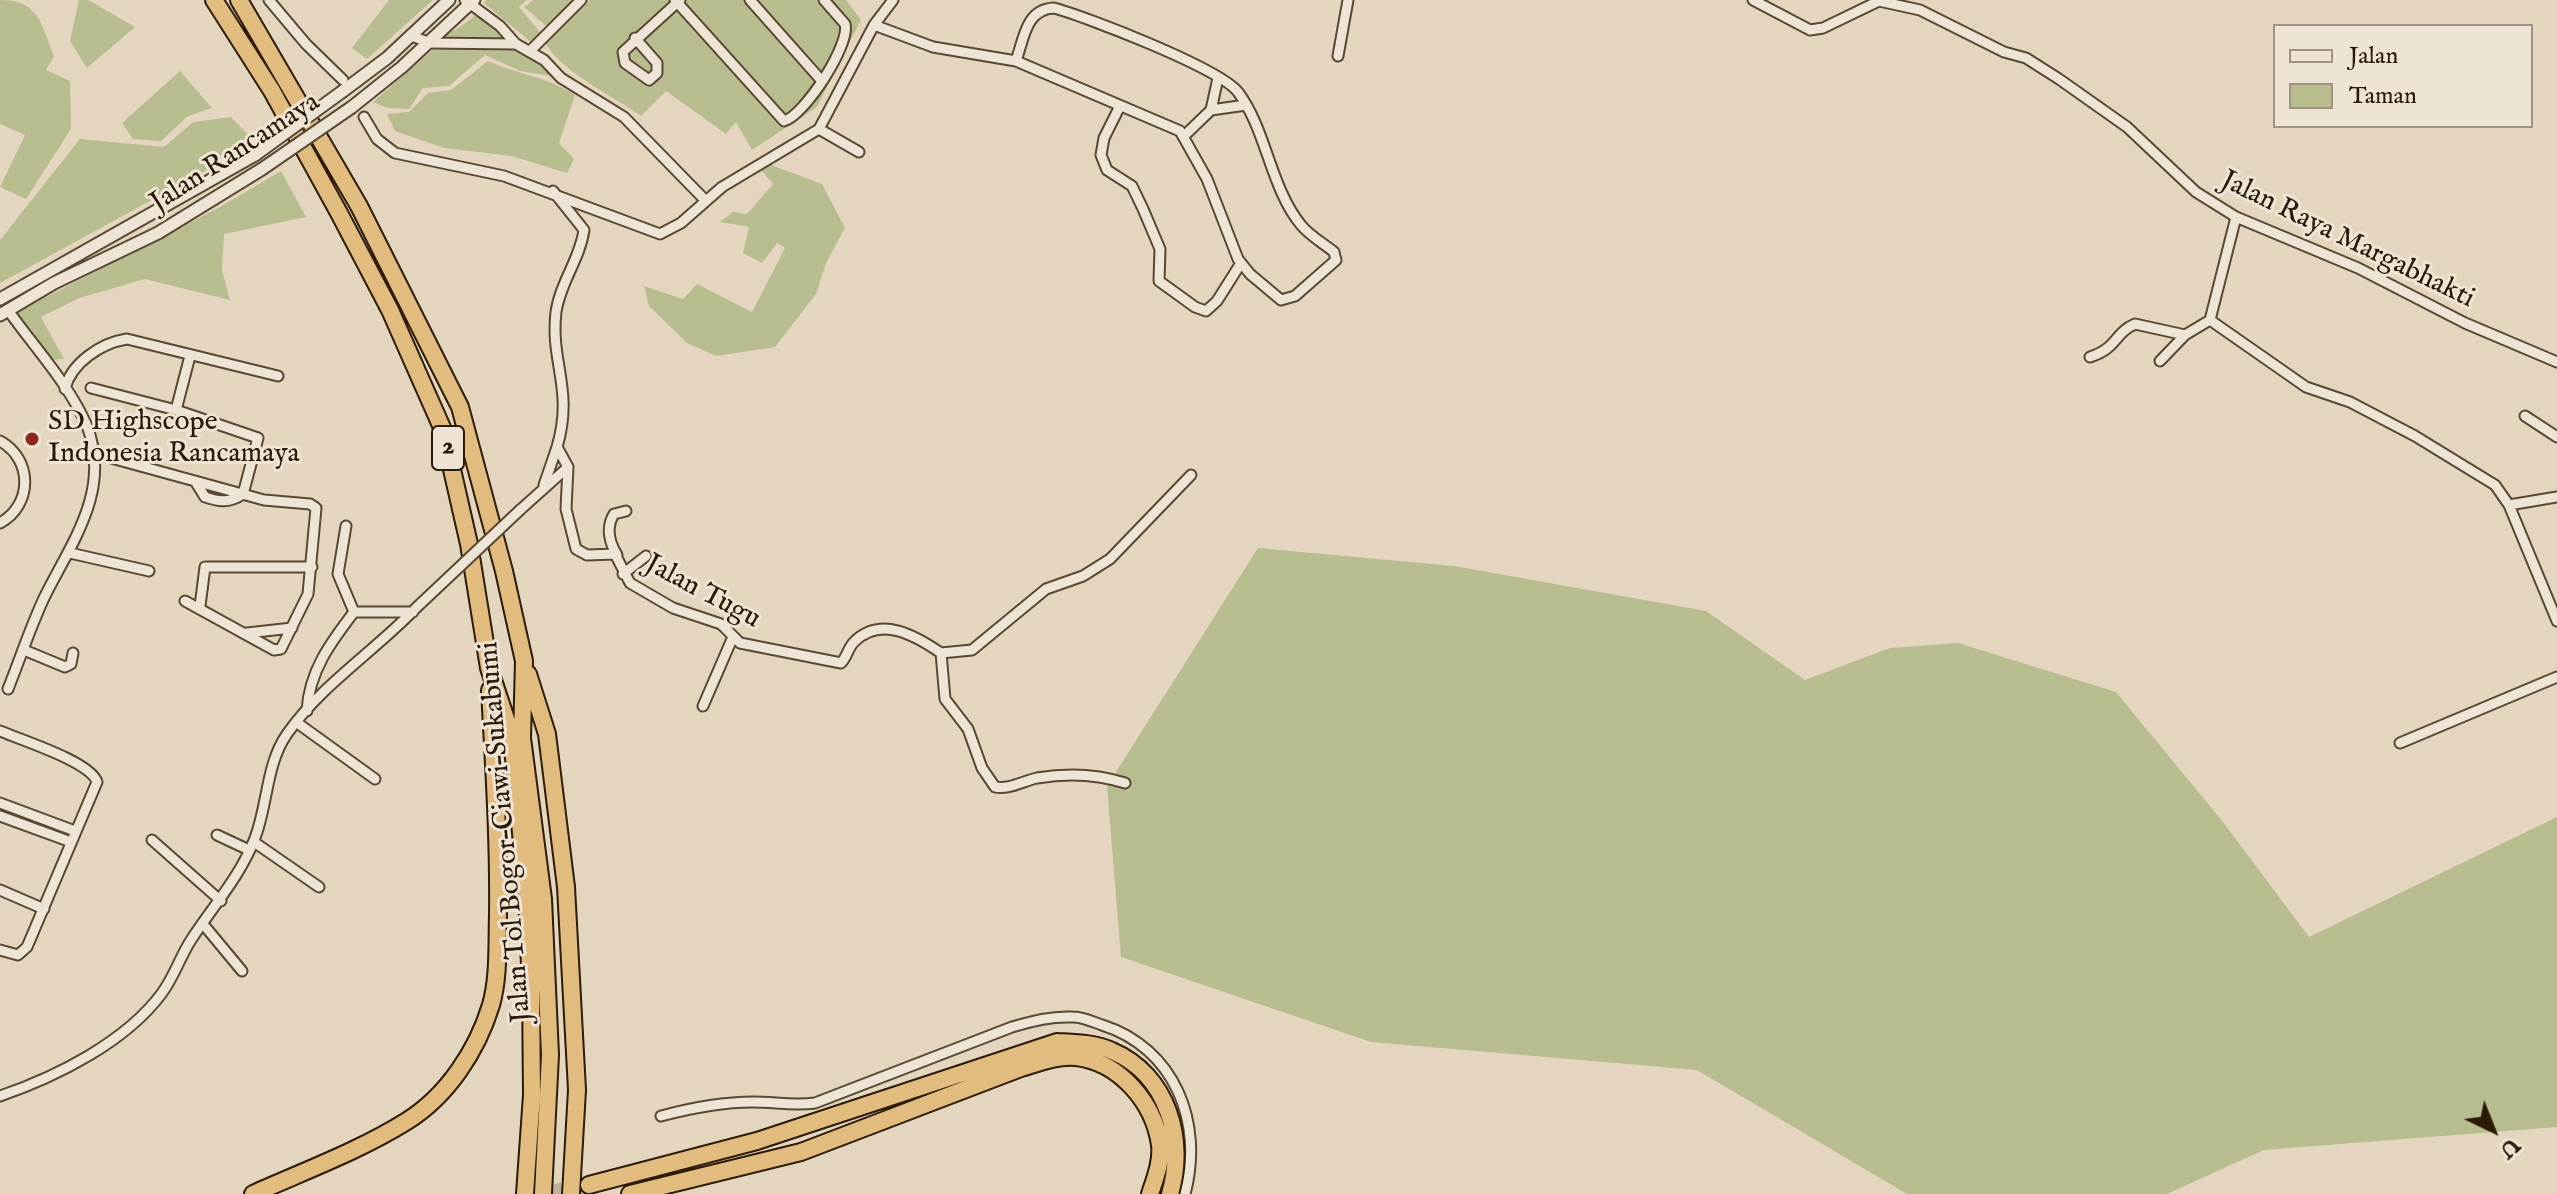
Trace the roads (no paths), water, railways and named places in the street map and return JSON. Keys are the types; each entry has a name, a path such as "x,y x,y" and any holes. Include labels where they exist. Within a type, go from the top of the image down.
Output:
{"highway":[{"name":"Jalan Tol Bogor–Ciawi–Sukabumi","path":"214,0 272,91 339,213 390,310 443,430 469,544 489,668 512,737 535,898 532,1095 525,1194"},
{"name":"Jalan Tol Bogor–Ciawi–Sukabumi","path":"239,0 359,206 460,407 524,661 522,738 550,1094 543,1194"},
{"path":"524,661 547,734 566,887 577,1090 571,1194"},
{"path":"253,1194 351,1151 408,1120 437,1096 468,1059 491,1005 497,963 498,809 489,668"},
{"path":"589,1185 757,1141 1057,1042 1092,1044 1113,1051 1134,1063 1152,1081 1173,1122 1177,1148 1170,1194"},
{"path":"630,1194 801,1152 1021,1068 1055,1058 1076,1057 1105,1067 1145,1101 1160,1148 1150,1194"}],"street":[{"path":"269,0 343,86"},
{"name":"Jalan Rancamaya","path":"0,299 255,155 412,36 449,0"},
{"path":"530,51 581,0"},
{"path":"750,0 821,80"},
{"path":"635,38 657,63 657,73 649,80 638,75 623,60 623,52 635,38 678,1 781,120 789,120 821,80 847,32 824,0"},
{"path":"364,117 377,139 395,153 504,176 553,191 618,221 660,234 681,223 705,200 819,129 874,25 893,0"},
{"path":"1338,56 1348,0"},
{"name":"Jalan Raya Margabhakti","path":"1753,0 1810,30 1823,28 1879,1 1920,10 2004,52 2026,58 2085,96 2127,127 2196,192 2236,217 2358,268 2465,323 2557,362"},
{"path":"470,1 505,30 516,44 530,51 572,86 624,117 705,200"},
{"name":"Jalan Rancamaya","path":"4,312 158,233 262,169 352,107 430,43 470,1"},
{"path":"874,25 933,47 1016,61 1184,136 1207,179 1241,263 1250,274 1286,301 1328,269 1337,257 1296,217 1246,105 1235,89 1218,78 1147,44 1054,8 1041,9 1032,16 1016,61"},
{"path":"412,36 430,43 516,44"},
{"path":"1184,136 1211,110 1218,78"},
{"path":"1211,110 1246,105"},
{"path":"1120,106 1104,138 1101,155 1104,167 1129,182 1138,197 1160,249 1159,281 1206,311 1217,301 1241,263"},
{"path":"819,129 859,152"},
{"path":"544,485 557,447 566,402 556,326 562,292 584,230 553,191"},
{"path":"2160,361 2185,335 2210,320 2236,217"},
{"path":"4,312 65,389 86,426 93,453 93,494 70,553 48,591 8,689"},
{"path":"2210,320 2306,387 2350,402 2436,448 2495,485 2509,505 2557,621"},
{"path":"2090,357 2109,350 2122,333 2135,324 2185,335"},
{"path":"65,389 77,366 121,340 143,342 278,376"},
{"path":"176,410 190,356"},
{"path":"91,388 256,435 258,445 243,494"},
{"path":"2525,416 2557,437"},
{"path":"0,441 18,456 26,484 15,511 0,523"},
{"path":"0,1096 80,1058 139,1018 163,991 203,924 221,901 251,846 278,751 296,722 544,485 568,467 557,447"},
{"path":"93,453 243,494 316,508 308,594 278,650 200,606 185,601"},
{"name":"Jalan Tugu","path":"568,467 566,509 573,528 573,545 587,555 610,552 618,555 623,574 630,583 673,608 721,624 732,639 754,647 841,663 861,636 891,630 911,633 941,653"},
{"path":"1125,783 1090,775 1034,779 1006,788 995,787 982,768 968,729 945,699 941,653 972,650 1046,589 1083,576 1110,559 1191,475"},
{"path":"2509,505 2557,497"},
{"path":"618,555 611,546 608,527 614,514 626,511"},
{"path":"346,526 338,574 354,612"},
{"path":"70,553 149,571"},
{"path":"623,574 646,556"},
{"path":"200,606 205,567 312,567"},
{"path":"354,612 415,610"},
{"path":"307,711 308,693 318,664 354,612"},
{"path":"247,633 292,628"},
{"path":"703,706 732,639"},
{"path":"24,650 65,667 71,664 73,653"},
{"path":"2400,743 2557,677"},
{"path":"296,722 375,779"},
{"path":"0,731 69,760 96,776 96,787 24,952 14,955 0,950"},
{"path":"0,803 75,831"},
{"path":"0,816 71,842"},
{"path":"217,835 251,846 319,887"},
{"path":"152,840 221,901"},
{"path":"0,890 44,909"},
{"path":"203,924 242,971"},
{"path":"661,1116 695,1107 753,1102 793,1106 815,1103 1012,1027 1043,1018 1076,1017 1140,1041 1169,1073 1179,1092 1191,1140 1191,1173 1185,1194"}],"tunnel":[{"path":"547,1194 585,1185"}],"place":[{"name":"SD Highscope Indonesia Rancamaya","path":"32,439"}]}
